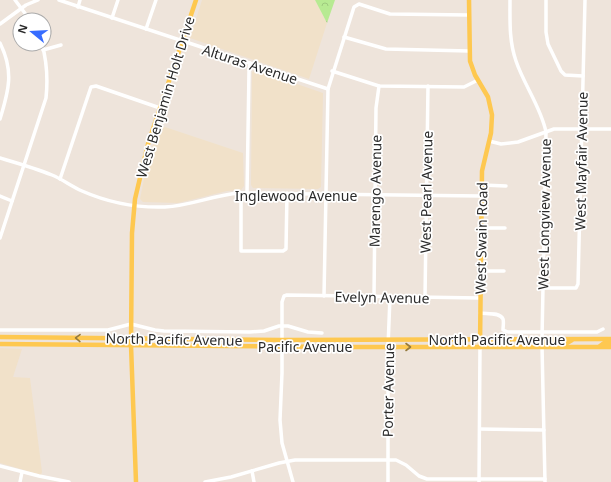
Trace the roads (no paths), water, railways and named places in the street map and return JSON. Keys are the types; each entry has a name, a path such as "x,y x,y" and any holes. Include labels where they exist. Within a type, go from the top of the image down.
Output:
{"main road":[{"name":"West Benjamin Holt Drive","path":"136,482 131,345 132,233 135,205 144,156 196,0"},
{"name":"West Swain Road","path":"469,0 470,61 491,106 492,124 482,166 480,347"},
{"name":"North Pacific Avenue","path":"0,337 282,340 611,340"},
{"path":"520,346 538,343 542,339"},
{"path":"542,346 546,343 567,343 574,339"},
{"path":"599,346 604,343 611,343"},
{"name":"Pacific Avenue","path":"0,344 611,347"}],"street":[{"path":"16,0 25,12"},
{"path":"0,24 31,2 38,0"},
{"name":"Alturas Avenue","path":"59,0 250,64 328,88"},
{"path":"78,7 80,0"},
{"path":"112,18 118,0"},
{"path":"146,29 156,0"},
{"name":"West Longview Avenue","path":"510,0 510,29 513,50 546,132 542,339"},
{"path":"546,0 546,32 548,44 561,71 565,75 583,76"},
{"name":"West Mayfair Avenue","path":"543,288 574,288 578,286 585,0"},
{"path":"324,296 328,88 332,71 354,7 359,4 390,14 469,15"},
{"path":"344,36 386,49 469,51"},
{"path":"0,43 7,58 10,77 7,98 0,119"},
{"path":"52,48 61,46"},
{"path":"0,238 46,98 47,68 43,52"},
{"path":"247,193 248,78 250,64"},
{"path":"332,71 379,86 464,87 478,80"},
{"path":"60,179 91,87 96,86 160,108"},
{"name":"Marengo Avenue","path":"374,297 376,108 379,86"},
{"name":"West Pearl Avenue","path":"425,298 428,86"},
{"path":"489,141 508,144 554,129 611,129"},
{"name":"Inglewood Avenue","path":"0,158 60,179 110,201 158,207 173,207 192,204 222,196 241,193 482,196"},
{"path":"482,185 506,186"},
{"path":"241,193 241,251 283,251 286,249 287,193"},
{"path":"0,196 12,201"},
{"path":"481,228 505,228"},
{"path":"481,270 504,271"},
{"name":"Evelyn Avenue","path":"283,326 282,302 283,297 287,295 480,298"},
{"name":"Porter Avenue","path":"388,482 388,347 390,297"},
{"path":"480,313 500,315 504,322 503,330 506,331 597,332 603,329"},
{"path":"0,330 108,330 131,324 155,330 179,332 259,332 277,326 283,326 303,331 322,333"},
{"path":"283,326 280,420 282,443 293,482"},
{"path":"204,482 215,481 287,461 346,459 388,460 401,462 419,476 427,478 545,481 542,346"},
{"name":"West Swain Road","path":"479,480 480,347"},
{"path":"480,430 544,430"},
{"path":"0,466 59,481 69,482"},
{"path":"252,471 254,482"},
{"path":"20,482 22,472"}]}
